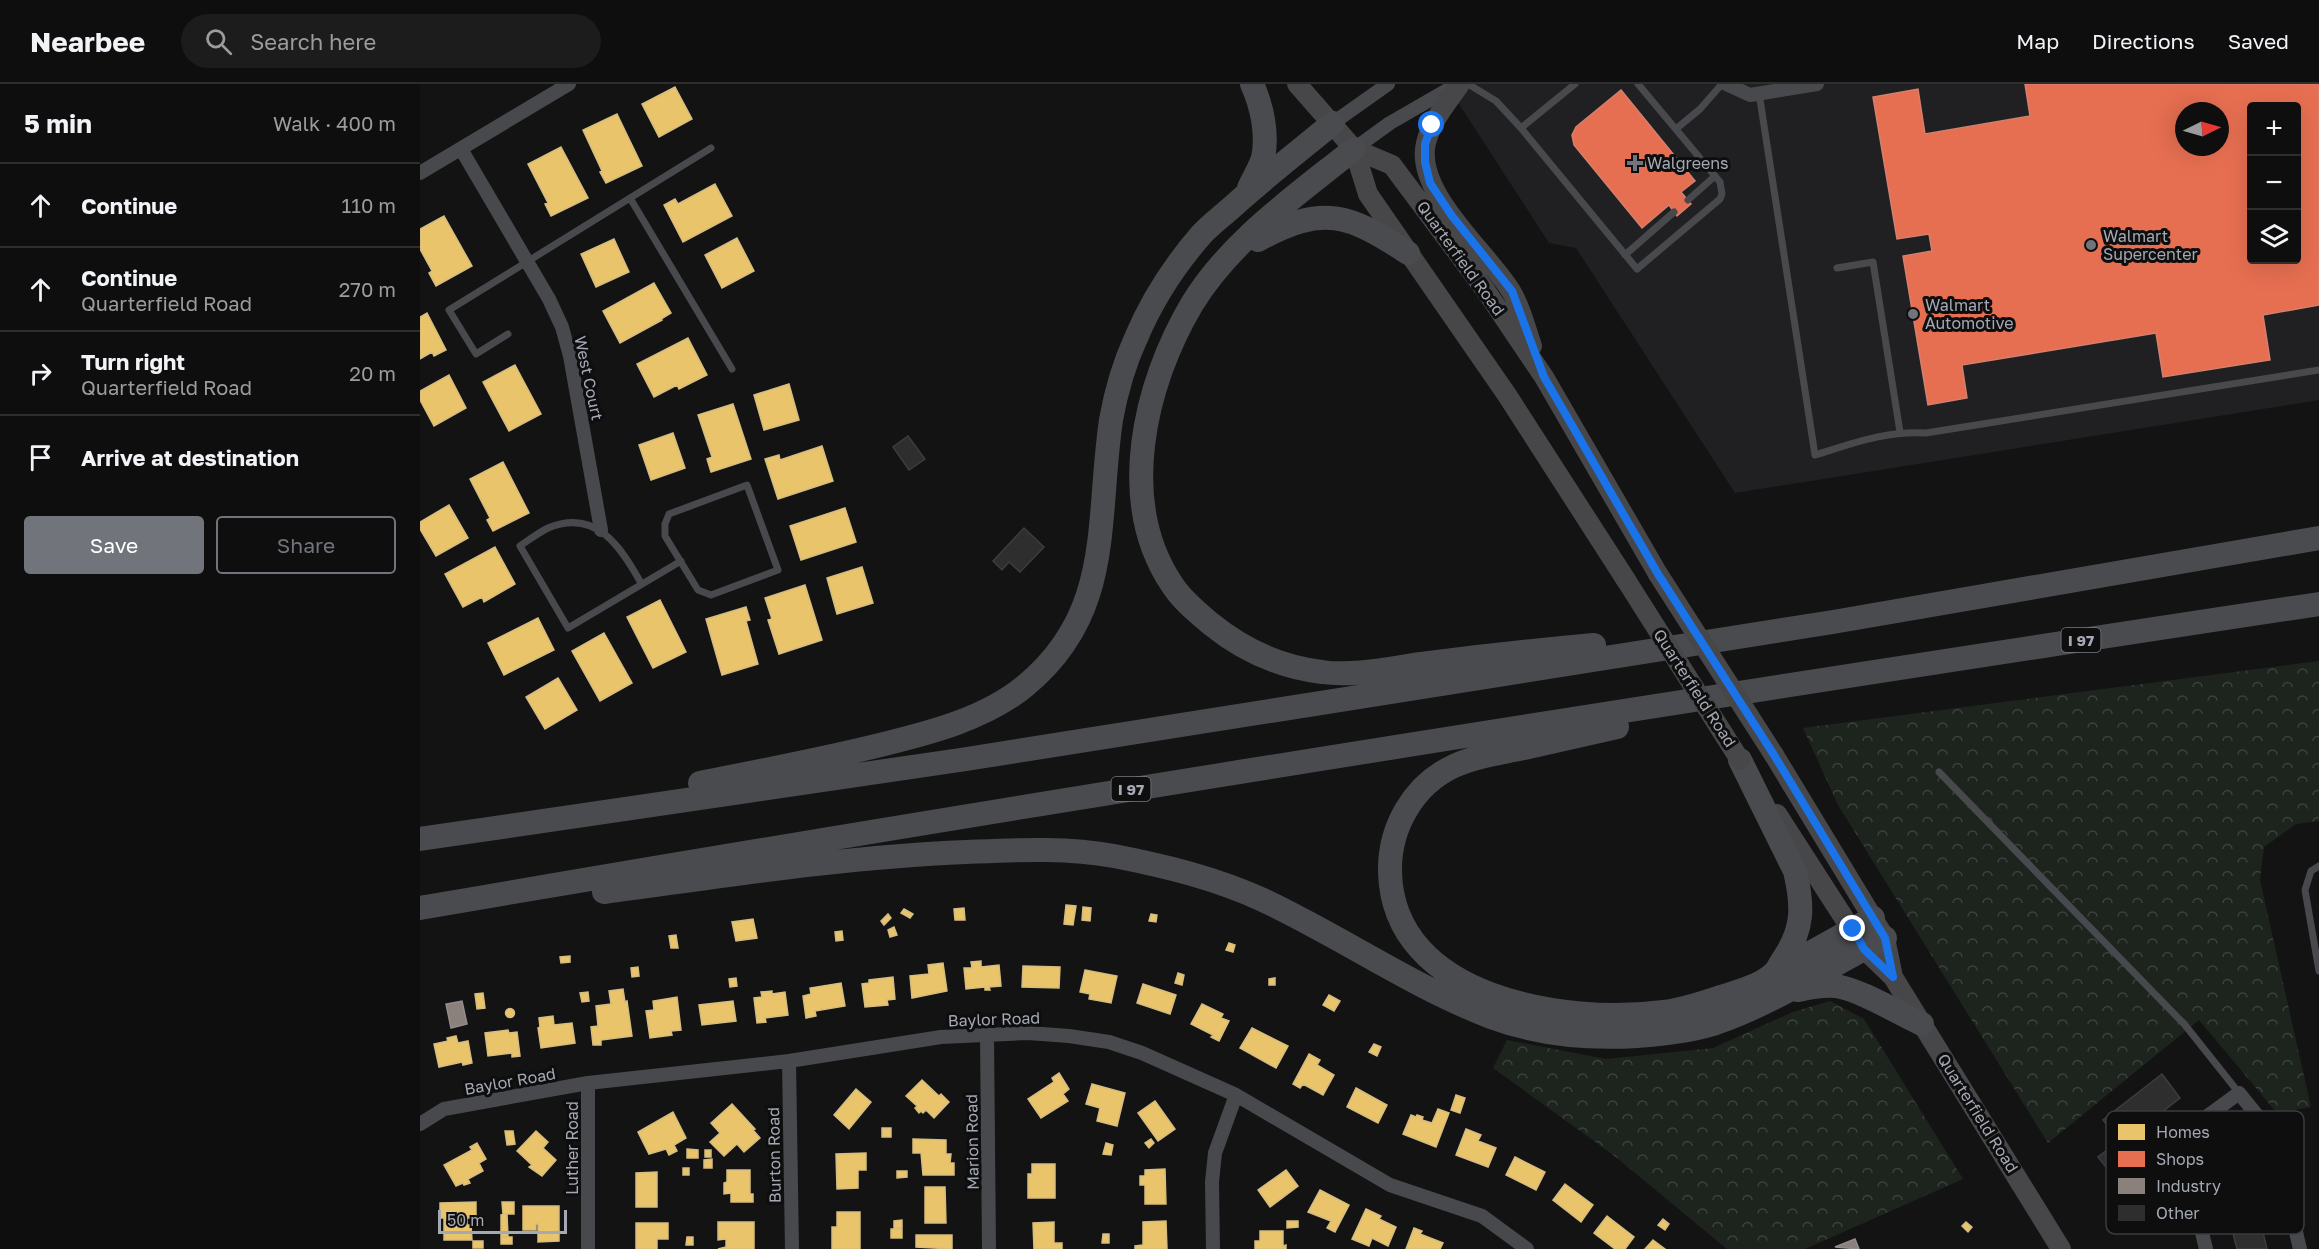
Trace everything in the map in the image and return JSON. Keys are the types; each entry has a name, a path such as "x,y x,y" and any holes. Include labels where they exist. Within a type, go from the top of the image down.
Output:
{"highway":[{"path":"1247,193 1263,159 1264,139 1263,117 1252,84"},
{"path":"425,839 848,753 900,740 951,725 991,707 1023,688 1052,661 1075,628 1090,594 1099,554 1112,419 1120,379 1152,303 1172,270 1202,234 1247,193 1333,123"},
{"path":"1354,149 1272,216 1227,257 1193,303 1169,348 1152,396 1141,470 1144,512 1149,538 1173,587 1195,610 1224,635 1253,652 1286,664 1323,673 1833,622"},
{"path":"1227,257 1281,227 1298,221 1319,218 1338,218 1372,230 1408,253"},
{"path":"425,839 960,760 1833,622 2319,537"},
{"name":"I 97","path":"420,908 978,814 1843,676 2319,604"},
{"path":"1843,676 1498,754 1455,766 1428,782 1411,801 1397,827 1389,857 1390,885 1406,933 1425,957 1443,970 1498,997 1537,1007 1576,1013 1623,1015 1666,1012 1748,988 1778,983 1835,986 1851,990 1922,1024"},
{"path":"1740,760 1795,871 1799,890 1800,924 1778,983"},
{"path":"420,916 869,858 1061,850 1119,857 1211,879 1259,898 1309,922 1447,997 1492,1017 1532,1029 1575,1036 1624,1037 1671,1033 1714,1023 1778,983 1869,934"}],"main road":[{"name":"Quarterfield Road","path":"1297,84 1354,149 1368,194 1507,395 1740,760 1869,934"},
{"path":"1459,84 1432,125 1425,144 1425,162 1430,183 1452,216 1512,291 1544,377"},
{"name":"Quarterfield Road","path":"1354,149 1392,165 1486,291 1544,377 1658,574 1774,755 1893,977 2061,1249"}],"street":[{"path":"420,173 569,84"},
{"path":"1333,123 1388,84"},
{"path":"1354,149 1390,123 1459,84"},
{"path":"1726,84 1750,94 1768,89 1817,84"},
{"name":"West Court","path":"460,149 549,299 562,327 570,356 601,530"},
{"name":"Baylor Road","path":"420,1124 444,1109 588,1083 789,1061 941,1037 1028,1033 1069,1036 1109,1042 1142,1053 1236,1095 1390,1185 1482,1216 1527,1249"},
{"name":"Marion Road","path":"987,1035 989,1249"},
{"name":"Burton Road","path":"789,1061 792,1249"},
{"name":"Luther Road","path":"588,1083 588,1249"},
{"path":"2214,1111 2239,1093 2254,1111"},
{"path":"1212,1249 1212,1182 1215,1153 1236,1095"},
{"path":"2202,1234 2206,1249"},
{"path":"2296,1234 2300,1249"}],"lane":[{"path":"1468,84 1496,101 1521,128 1637,269 1720,199 1722,189 1720,182 1638,84"},
{"path":"1521,128 1575,84"},
{"path":"1676,129 1700,109 1722,84"},
{"path":"1768,89 1815,455 1865,439 1900,432 1926,433 2319,370"},
{"path":"508,334 476,354 449,310 711,147"},
{"path":"1688,200 1715,176"},
{"path":"630,198 732,369"},
{"path":"1625,255 1674,212"},
{"path":"1837,268 1873,262 1900,432"},
{"path":"747,485 778,570 711,595 698,590 681,561 665,536 669,514 747,485"},
{"path":"641,583 627,558 615,543 601,530 585,524 568,522 548,529 520,546 568,628 681,561"},
{"path":"1939,772 2185,1025 2239,1093"},
{"path":"2319,866 2312,871 2304,890 2319,971"}],"shaded area":[{"path":"1446,84 2319,84 2319,400 1735,493 1576,248 1549,243"}],"green space":[{"path":"2319,661 2319,821 2296,824 2264,847 2260,880 2311,1107 2275,1111 2199,1020 2048,1143 1838,805 1803,728"},
{"path":"1830,1001 1864,1019 1963,1179 1805,1249 1727,1249 1612,1154 1493,1068 1507,1040 1606,1059 1713,1048 1793,1012"}],"building: Homes":[{"path":"675,87 692,119 659,137 642,104"},
{"path":"617,114 642,166 606,183 583,130"},
{"path":"561,147 588,198 551,216 545,204 548,203 528,164"},
{"path":"715,184 732,216 683,242 664,205 675,199 678,204"},
{"path":"444,216 472,266 436,286 429,273 432,271 420,249 420,229"},
{"path":"737,238 754,271 722,288 705,255"},
{"path":"614,239 629,272 596,287 581,254"},
{"path":"654,283 671,313 620,343 603,311"},
{"path":"427,313 446,350 434,356 432,352 420,359 420,317"},
{"path":"688,338 707,375 679,389 677,385 654,397 637,364"},
{"path":"515,365 541,414 509,431 483,382"},
{"path":"449,375 466,408 434,426 420,400 420,391"},
{"path":"789,384 799,420 764,430 754,395"},
{"path":"733,404 751,459 711,472 707,459 712,457 698,415"},
{"path":"673,433 685,468 651,480 639,445"},
{"path":"822,446 833,481 778,499 765,459 779,455 780,460"},
{"path":"503,462 529,513 493,531 487,520 490,518 470,479"},
{"path":"449,505 468,538 436,556 420,529 420,522"},
{"path":"845,508 856,542 801,560 790,526"},
{"path":"495,547 515,584 484,602 482,597 463,607 445,574"},
{"path":"862,567 873,603 837,614 827,578"},
{"path":"805,585 822,640 779,654 768,620 772,619 765,598"},
{"path":"660,600 686,652 653,668 627,617"},
{"path":"746,607 750,620 746,621 758,664 722,675 706,619"},
{"path":"538,618 554,650 504,675 488,643"},
{"path":"604,633 632,683 600,701 572,651"},
{"path":"558,678 577,710 545,729 526,697"},
{"path":"1066,905 1076,906 1073,925 1064,924"},
{"path":"1083,907 1091,908 1090,921 1082,920"},
{"path":"964,908 965,920 955,920 954,909"},
{"path":"904,909 913,914 910,918 901,913"},
{"path":"888,914 891,918 884,925 881,921"},
{"path":"1151,914 1157,915 1156,922 1149,921"},
{"path":"753,919 757,938 736,941 732,922"},
{"path":"894,927 897,935 890,937 888,930"},
{"path":"842,931 843,940 836,941 835,932"},
{"path":"676,935 678,948 671,948 669,936"},
{"path":"1229,943 1235,945 1233,952 1226,950"},
{"path":"570,956 570,962 561,963 560,957"},
{"path":"981,961 981,967 999,965 1001,986 989,987 990,990 985,990 985,987 966,989 964,968 972,968 971,962"},
{"path":"943,963 947,991 912,998 910,976 929,974 928,965"},
{"path":"1023,966 1060,967 1059,988 1022,987"},
{"path":"638,967 639,976 632,977 631,968"},
{"path":"1085,970 1117,976 1111,1003 1089,999 1090,994 1080,992"},
{"path":"1178,973 1184,975 1182,985 1175,983"},
{"path":"893,977 895,999 887,1000 888,1005 865,1007 862,984 869,983 869,980"},
{"path":"736,978 737,986 730,987 729,979"},
{"path":"1275,978 1275,985 1269,985 1269,979"},
{"path":"841,983 845,1006 815,1011 816,1016 806,1018 803,996 811,994 810,988"},
{"path":"1143,984 1176,995 1170,1014 1137,1003"},
{"path":"623,989 632,1036 601,1040 601,1045 593,1045 591,1027 598,1026 596,1006 611,1004 609,991"},
{"path":"772,991 772,994 785,992 788,1015 765,1018 766,1022 757,1023 754,998 762,997 761,992"},
{"path":"588,992 589,1001 582,1002 580,993"},
{"path":"483,993 485,1008 477,1009 475,994"},
{"path":"1329,995 1340,1001 1334,1011 1323,1005"},
{"path":"677,997 681,1030 671,1031 672,1035 650,1038 646,1011 654,1010 653,1001"},
{"path":"733,1001 736,1021 702,1025 699,1005"},
{"path":"1202,1004 1223,1014 1221,1018 1229,1021 1219,1041 1211,1037 1213,1035 1191,1024"},
{"path":"510,1009 514,1013 510,1017 506,1013"},
{"path":"553,1016 554,1025 572,1023 575,1043 541,1048 539,1018"},
{"path":"1252,1028 1288,1046 1276,1068 1240,1048"},
{"path":"508,1030 509,1033 517,1032 520,1056 512,1057 512,1053 488,1056 485,1033"},
{"path":"456,1036 458,1043 468,1041 472,1063 463,1065 462,1062 439,1067 434,1044 448,1041 447,1038"},
{"path":"1374,1044 1381,1047 1377,1056 1369,1052"},
{"path":"1309,1054 1320,1060 1317,1065 1334,1075 1323,1095 1303,1084 1300,1088 1293,1084"},
{"path":"1059,1073 1069,1089 1063,1094 1068,1101 1041,1118 1028,1099 1054,1082 1052,1078"},
{"path":"922,1080 949,1102 934,1118 926,1110 919,1113 915,1108 917,1106 906,1096"},
{"path":"1092,1084 1125,1093 1117,1126 1097,1121 1100,1108 1086,1104"},
{"path":"1356,1088 1387,1105 1378,1123 1347,1107"},
{"path":"856,1089 871,1102 849,1129 834,1115"},
{"path":"1456,1095 1465,1098 1460,1113 1451,1110"},
{"path":"1155,1101 1175,1129 1158,1141 1138,1113"},
{"path":"732,1104 755,1129 753,1130 760,1138 744,1152 737,1144 724,1156 710,1142 720,1133 711,1123"},
{"path":"1438,1109 1449,1113 1436,1147 1403,1134 1411,1115 1423,1117 1422,1120 1432,1123"},
{"path":"673,1112 686,1138 674,1145 677,1151 669,1155 666,1149 649,1154 638,1132"},
{"path":"882,1128 891,1128 891,1137 882,1137"},
{"path":"1466,1129 1481,1135 1478,1141 1496,1148 1488,1167 1456,1155"},
{"path":"505,1131 513,1131 515,1144 507,1145"},
{"path":"536,1131 548,1142 543,1148 556,1160 542,1176 529,1167 532,1165 517,1151"},
{"path":"913,1139 946,1140 946,1154 951,1154 950,1163 954,1163 954,1175 923,1175 921,1153 913,1153"},
{"path":"1151,1139 1154,1143 1149,1148 1145,1143"},
{"path":"477,1143 486,1159 479,1163 483,1171 468,1179 470,1183 456,1186 444,1165 472,1150 470,1147"},
{"path":"1106,1143 1113,1145 1111,1155 1103,1154"},
{"path":"687,1149 698,1150 698,1158 687,1158"},
{"path":"705,1150 711,1150 711,1157 705,1157"},
{"path":"866,1153 866,1170 858,1170 858,1188 837,1189 836,1154"},
{"path":"1515,1157 1545,1172 1536,1190 1506,1175"},
{"path":"712,1159 712,1168 704,1168 704,1160"},
{"path":"1032,1164 1055,1164 1055,1198 1028,1198 1028,1174 1032,1174"},
{"path":"683,1168 689,1168 689,1175 683,1175"},
{"path":"1165,1169 1166,1204 1145,1204 1145,1185 1140,1185 1140,1176 1145,1176 1145,1170"},
{"path":"727,1170 750,1170 750,1194 753,1194 753,1202 731,1202 731,1193 724,1194"},
{"path":"1286,1170 1298,1186 1270,1207 1258,1190"},
{"path":"897,1171 907,1171 907,1177 897,1178"},
{"path":"657,1172 657,1207 636,1207 636,1173"},
{"path":"1565,1184 1593,1205 1581,1222 1553,1200"},
{"path":"925,1187 945,1187 946,1223 925,1223"},
{"path":"1320,1190 1349,1205 1335,1232 1327,1228 1331,1221 1308,1212"},
{"path":"476,1202 476,1218 467,1218 467,1225 471,1225 472,1240 444,1240 444,1218 440,1218 440,1203"},
{"path":"502,1202 514,1202 514,1214 503,1214"},
{"path":"523,1206 559,1206 559,1241 538,1242 538,1224 536,1224 536,1230 523,1230"},
{"path":"1366,1209 1381,1216 1379,1219 1396,1227 1388,1246 1372,1238 1369,1246 1352,1239"},
{"path":"837,1212 860,1212 860,1249 832,1249 832,1227 837,1227"},
{"path":"507,1214 508,1236 501,1237 501,1215"},
{"path":"1607,1216 1634,1237 1625,1249 1615,1249 1594,1233"},
{"path":"1663,1219 1669,1224 1665,1230 1658,1225"},
{"path":"902,1220 902,1228 894,1228 894,1221"},
{"path":"1166,1221 1167,1249 1135,1249 1135,1246 1143,1245 1143,1222"},
{"path":"1287,1221 1298,1221 1298,1227 1287,1228"},
{"path":"718,1222 754,1222 754,1249 718,1249 726,1247 726,1239 718,1240"},
{"path":"1054,1222 1054,1243 1062,1243 1062,1249 1034,1249 1033,1223"},
{"path":"1966,1222 1972,1227 1968,1232 1962,1226"},
{"path":"636,1223 668,1223 668,1239 657,1239 657,1249 636,1249"},
{"path":"1414,1228 1422,1231 1420,1234 1443,1243 1440,1249 1406,1249"},
{"path":"891,1229 902,1229 902,1238 891,1238"},
{"path":"1260,1231 1283,1231 1283,1246 1286,1245 1286,1249 1255,1249 1255,1241 1260,1241"},
{"path":"1103,1234 1109,1234 1109,1243 1102,1243"},
{"path":"916,1235 952,1235 952,1249 916,1247"},
{"path":"501,1237 512,1237 512,1244 501,1244"},
{"path":"687,1237 693,1237 693,1245 686,1245"},
{"path":"1653,1240 1665,1249 1645,1249"},
{"path":"473,1241 483,1241 483,1248 473,1248"}],"building: Shops":[{"name":"Walmart Supercenter","path":"2025,84 2319,84 2319,305 2263,315 2270,360 2163,377 2156,333 1962,365 1967,398 1928,405 1903,256 1932,251 1929,234 1897,239 1873,97 1918,89 1925,134 2030,116"},
{"name":"Walgreens","path":"1621,90 1695,181 1681,192 1691,204 1677,216 1669,205 1642,228 1574,145 1572,135 1576,127"}],"building: Industry":[{"path":"462,1001 467,1024 451,1028 446,1004"},
{"path":"1855,1239 1859,1249 1835,1247"}],"building: Other":[{"path":"908,436 925,459 909,470 893,447"},
{"path":"1024,528 1044,547 1020,572 1009,562 1002,570 993,561"},
{"path":"2162,1074 2180,1098 2163,1111 2115,1111"},
{"path":"2106,1151 2106,1167 2098,1157"},
{"path":"2233,1234 2263,1234 2267,1249 2237,1249"}],"place":[{"name":"Walgreens","path":"1635,163"},
{"name":"Walmart Supercenter","path":"2091,245"},
{"name":"Walmart Automotive","path":"1913,314"}],"route":[{"path":"1432,125 1425,144 1425,162 1430,183 1452,216 1512,291 1544,377 1658,574 1774,755 1885,938 1893,977 1864,949 1853,929"}]}
